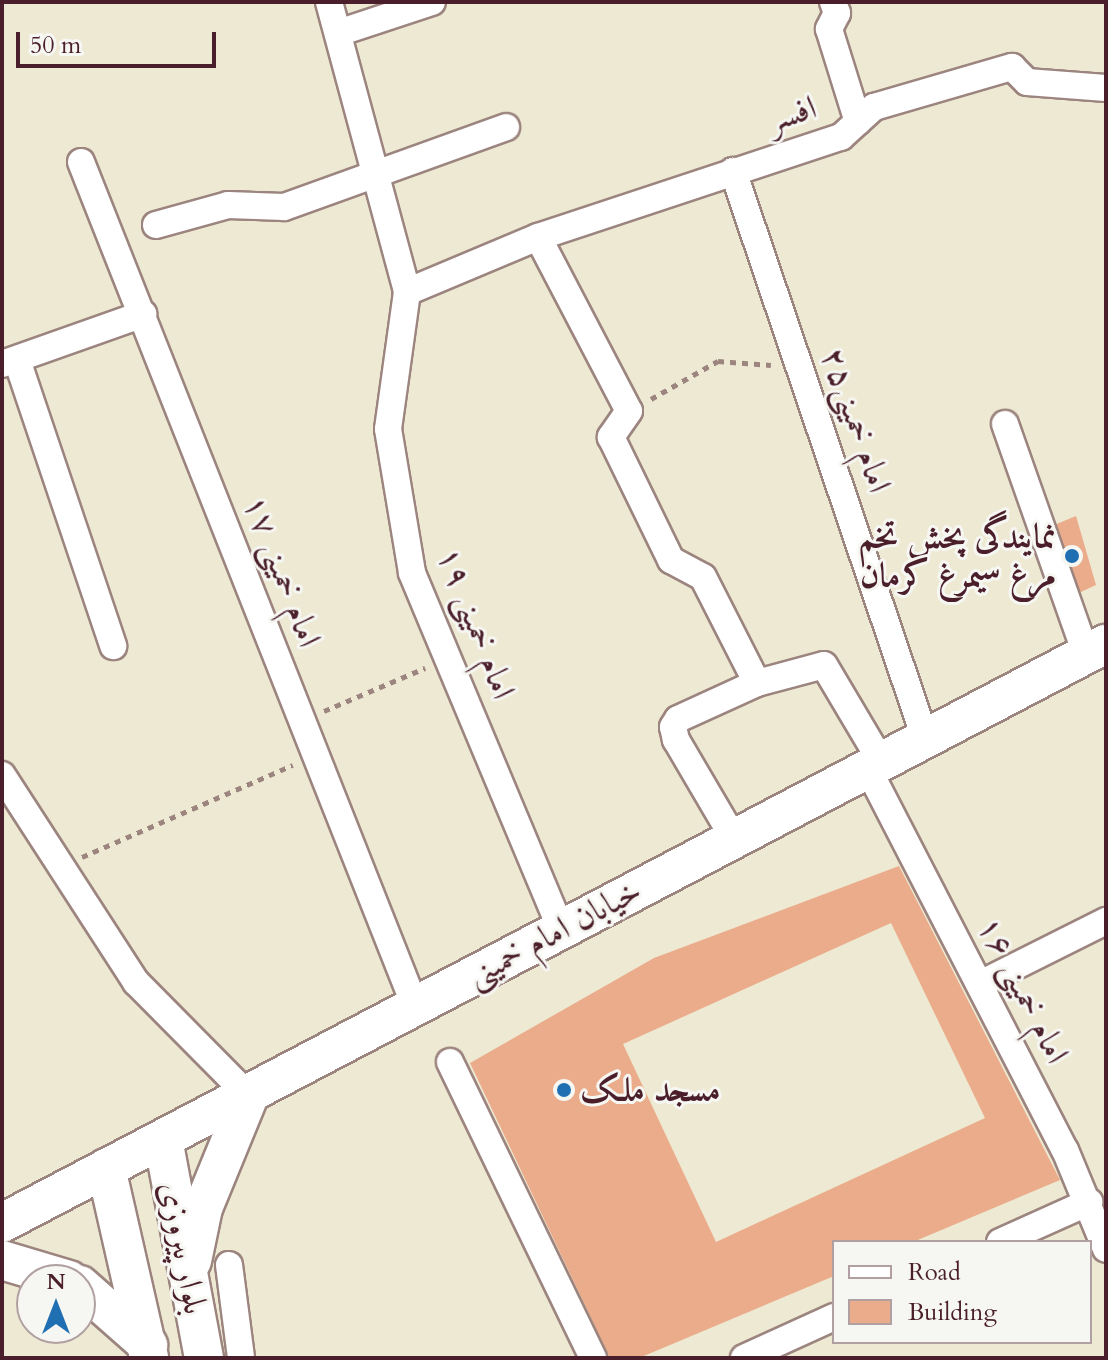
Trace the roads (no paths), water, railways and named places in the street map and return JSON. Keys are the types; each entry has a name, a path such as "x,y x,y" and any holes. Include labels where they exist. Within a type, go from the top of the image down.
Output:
{"main road":[{"name":"خیابان امام خمینی","path":"2,1223 1096,649"},
{"path":"191,1284 194,1236 249,1096"},
{"name":"بلوار پیروزی","path":"163,1139 191,1284 200,1357"},
{"name":"بلوار پیروزی","path":"106,1168 148,1352"},
{"path":"96,1301 148,1352"}],"street":[{"name":"امام خمینی ۱۹","path":"329,2 407,292 388,429 412,573 561,929"},
{"path":"338,33 432,2"},
{"path":"833,2 837,13 829,29 858,122"},
{"name":"افسر","path":"407,292 538,237 841,137 874,107 1012,67 1027,82 1106,88"},
{"path":"156,225 228,205 284,207 374,178 506,127"},
{"name":"امام خمینی ۱۷","path":"81,162 415,1006"},
{"name":"امام خمینی۲۵","path":"733,171 925,738"},
{"path":"538,237 629,411 611,437 671,560 703,577 757,683 678,719 673,727 733,837"},
{"path":"113,646 10,362 143,314"},
{"path":"1005,424 1096,649"},
{"name":"امام خمینی ۱۶","path":"757,683 824,665 1089,1202 1106,1249"},
{"path":"2,775 136,982 249,1096"},
{"path":"980,984 1106,921"},
{"path":"450,1062 593,1358"},
{"path":"1004,1240 1089,1202"},
{"path":"229,1265 241,1358"},
{"path":"744,1358 832,1318"}],"place":[{"name":"نمایندگی پخش تخم مرغ سیمرغ کرمان","path":"1072,556"},
{"name":"مسجد ملک","path":"564,1090"}]}
